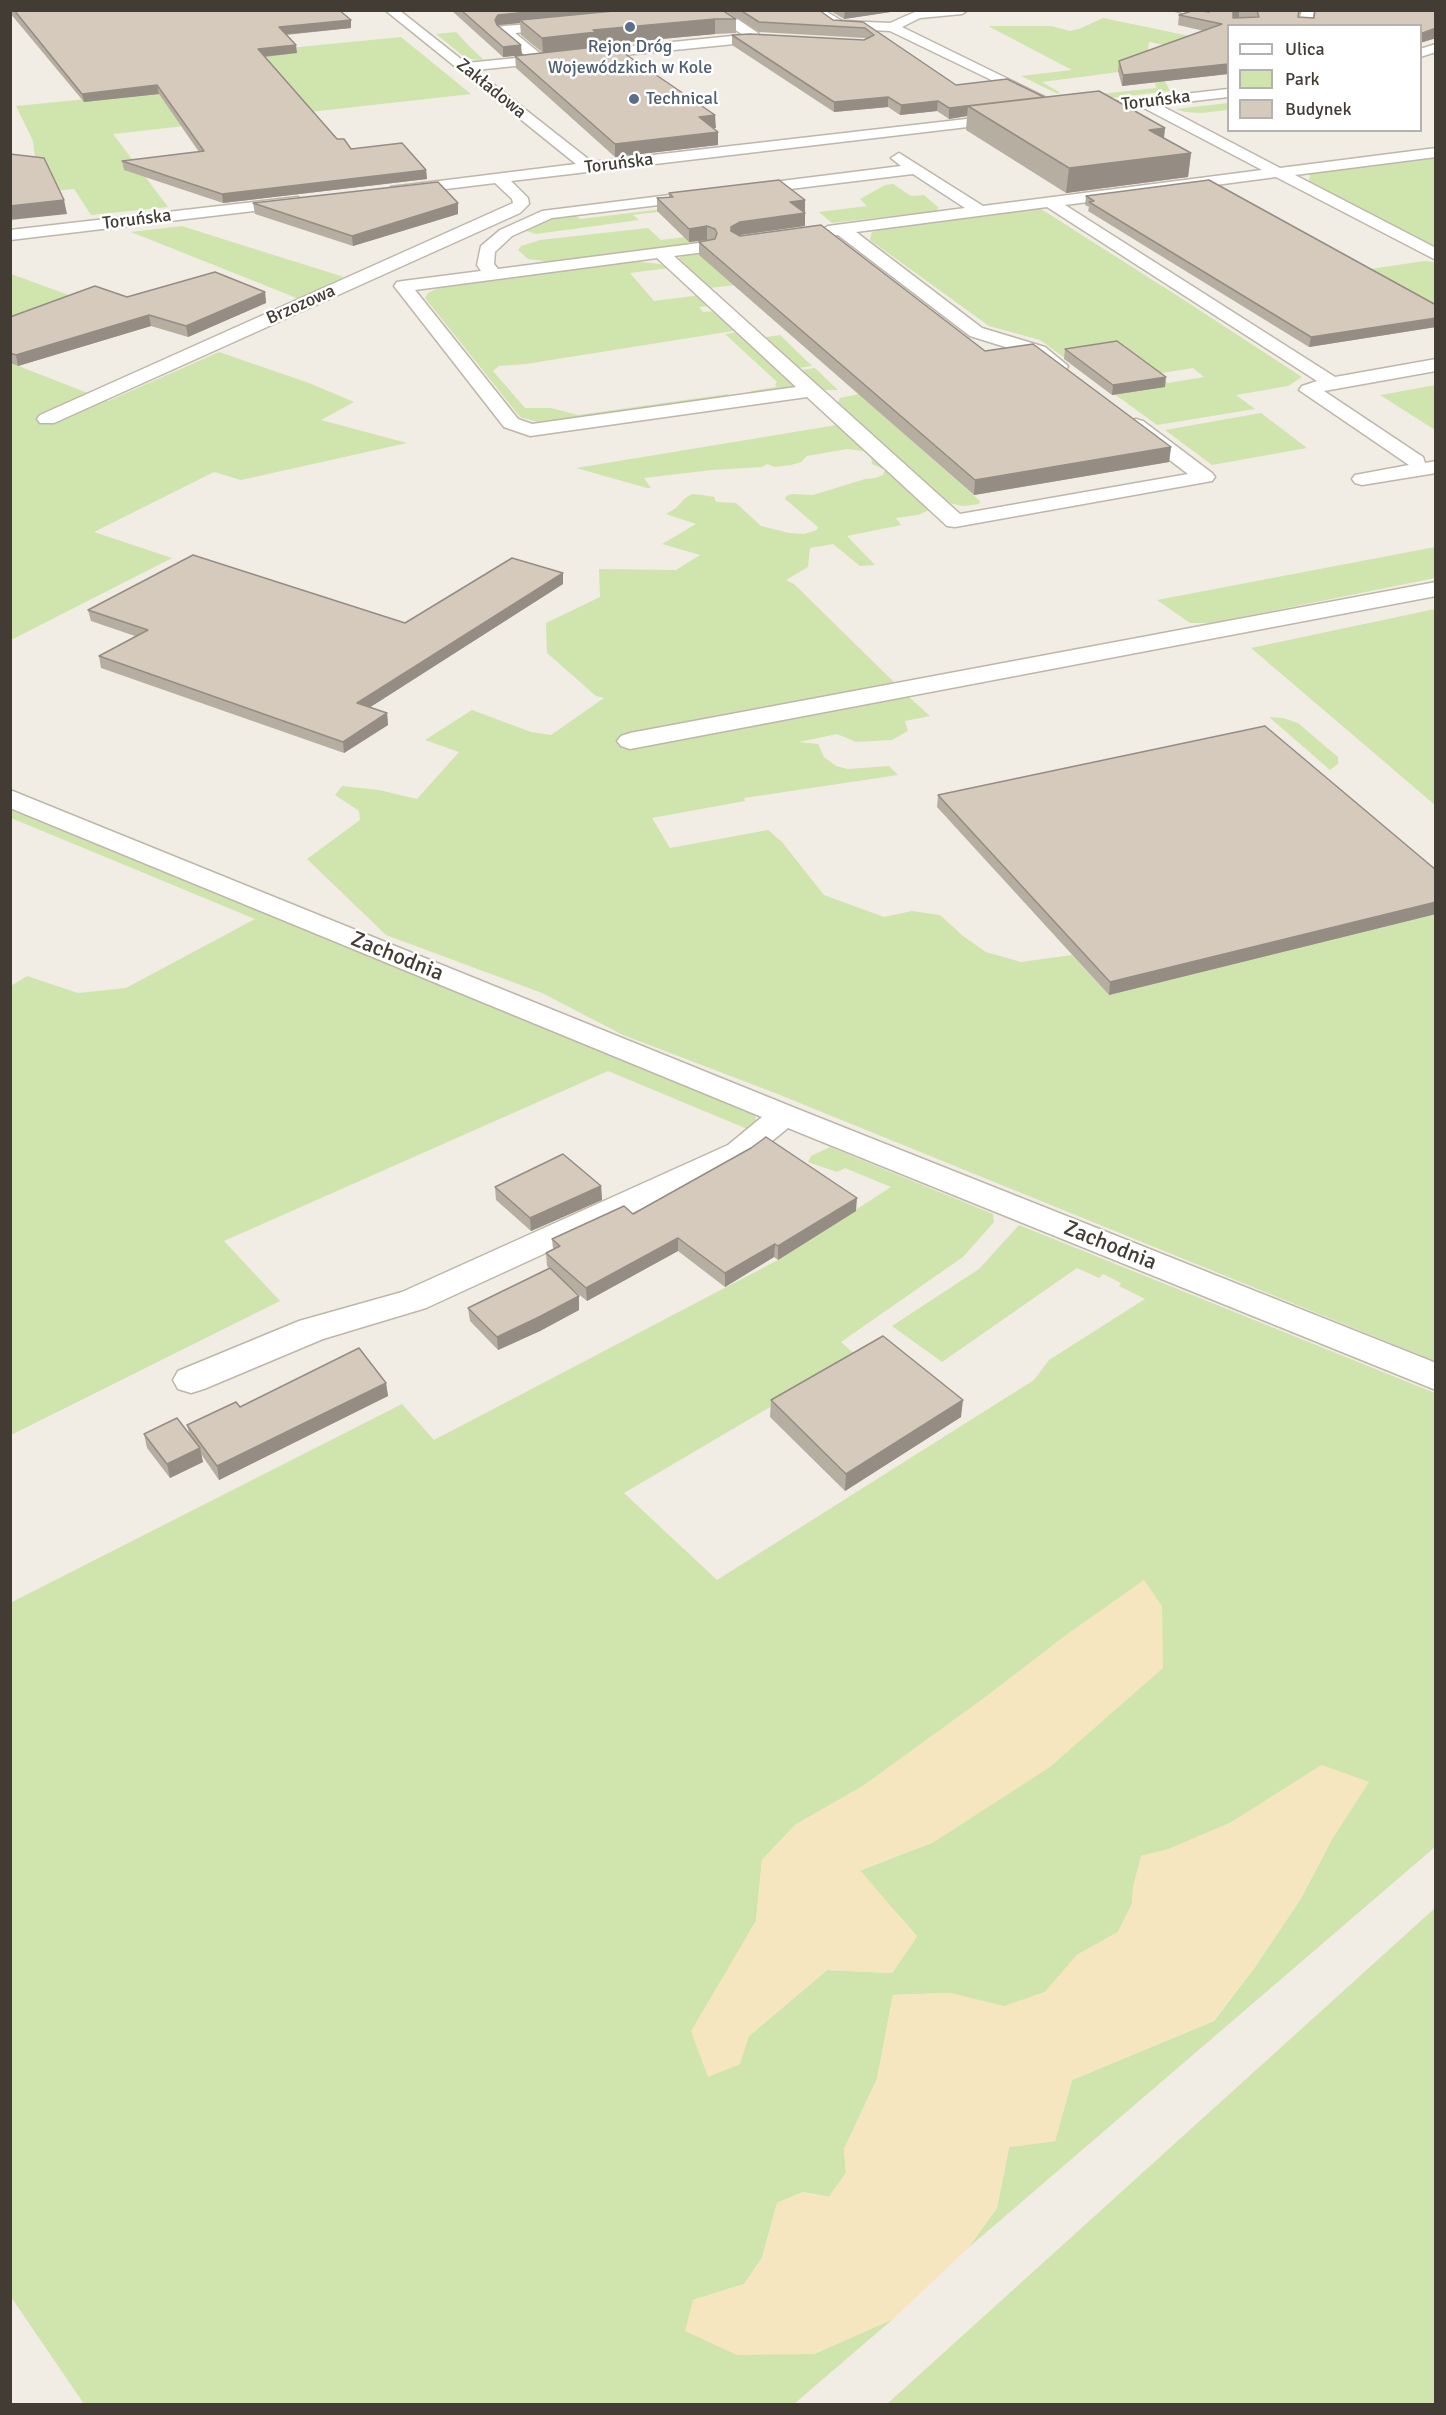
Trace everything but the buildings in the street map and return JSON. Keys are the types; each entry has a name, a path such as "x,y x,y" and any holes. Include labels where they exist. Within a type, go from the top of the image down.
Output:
{"street":[{"name":"Zakładowa","path":"392,10 590,168"},
{"path":"814,10 839,25 892,27 935,47"},
{"path":"892,27 917,15 962,10"},
{"path":"1179,10 1206,16"},
{"path":"463,67 757,38 719,13 712,11 680,13"},
{"path":"538,59 504,30 574,23"},
{"path":"900,46 935,47"},
{"name":"Toruńska","path":"935,47 1062,109 1145,103 1227,93"},
{"path":"1422,59 1436,48"},
{"path":"1145,103 1436,255"},
{"name":"Toruńska","path":"380,192 1025,117"},
{"path":"1179,120 1209,117"},
{"path":"865,135 980,211"},
{"path":"807,233 1436,152"},
{"path":"493,274 485,265 487,250 506,233 548,214 916,169"},
{"name":"Brzozowa","path":"46,419 514,210 521,204 520,198 499,178"},
{"name":"Toruńska","path":"10,235 308,200"},
{"path":"1050,202 1332,382"},
{"path":"841,229 976,332 1038,351 1076,379"},
{"path":"707,247 403,286 511,423 530,430 813,390"},
{"path":"661,253 955,521 1205,477 1122,414"},
{"path":"1416,461 1309,390 1332,382 1436,366"},
{"path":"1362,479 1436,467"},
{"path":"630,741 1436,589"},
{"name":"Zachodnia","path":"10,798 784,1115 1436,1377"},
{"path":"191,1380 311,1330 414,1300 446,1286 739,1152 784,1115"}],"green space":[{"path":"1103,18 1227,44 1227,58 1149,42 1148,49 1170,91 1075,102 1073,97 1156,88 1155,82 1140,74 1119,72 1042,82 1059,92 1058,94 1021,76 1072,70 988,26 1051,26 1070,31"},
{"path":"456,32 484,60 467,59 436,34"},
{"path":"401,37 471,94 113,134 168,207 91,215 74,189 27,194 37,174 33,141 16,106 199,88 177,59"},
{"path":"1227,103 1227,110 1202,113 1176,109"},
{"path":"1435,156 1435,246 1309,182 1310,174 1319,171"},
{"path":"893,184 911,196 924,195 939,208 935,211 832,223 819,212 867,206 860,199 885,185"},
{"path":"729,201 729,203 633,215 639,220 536,234 523,230 554,216 574,214 580,219"},
{"path":"1038,207 1302,377 1288,386 1236,395 1255,409 1157,425 1040,340 989,326 870,240 872,232 886,228","holes":["1193,368 1204,377 1168,383 1156,374"]},
{"path":"182,226 344,277 299,299 131,232"},
{"path":"648,228 661,240 702,235 710,241 552,262 528,259 518,250 521,246 540,240"},
{"path":"719,249 735,285 710,288 678,259 684,254"},
{"path":"631,261 660,264 669,268 630,273 654,301 701,295 712,306 699,307 703,312 716,311 739,330 526,364 499,366 493,371 525,408 551,408 578,415 728,394 732,398 541,423 520,417 425,298 428,293 444,285"},
{"path":"1425,261 1435,262 1435,316 1356,271"},
{"path":"11,274 102,307 11,342"},
{"path":"740,332 805,390 754,395 751,391 776,387 777,382 725,334"},
{"path":"780,335 812,366 798,368 766,337"},
{"path":"219,352 309,383 354,402 321,420 407,443 241,480 214,472 94,532 172,558 11,640 11,363 108,401"},
{"path":"815,368 838,390 823,390 801,370"},
{"path":"1435,385 1435,430 1380,395 1381,395"},
{"path":"859,394 980,501 979,504 963,506 949,503 838,403 840,398"},
{"path":"1261,413 1307,448 1212,465 1165,430"},
{"path":"843,424 930,507 918,515 896,518 901,525 847,536 875,565 860,566 833,544 810,548 808,567 786,580 794,584 898,686 619,736 628,748 909,697 930,716 905,721 908,731 892,740 856,742 837,734 799,742 818,744 824,757 836,766 848,769 889,766 898,775 744,798 745,801 652,818 670,848 768,830 782,842 824,895 884,917 912,911 940,915 963,936 986,952 1021,962 1072,955 1109,995 1435,914 1435,1361 775,1093 623,1035 542,993 386,935 307,859 360,820 359,811 335,795 342,786 379,790 417,799 459,752 425,740 472,710 531,732 551,735 604,698 596,696 547,653 546,623 600,597 599,569 676,570 700,555 662,544 696,524 666,514 684,499 692,494 714,497 716,502 736,503 761,526 804,534 817,530 818,527 785,499 786,496 813,495 875,478 883,475 885,470 872,464 871,457 863,451 847,449 807,456 801,462 791,465 775,467 767,464 762,467 644,478 651,488 576,468"},
{"path":"1435,547 1435,578 1212,623 1190,623 1157,600"},
{"path":"1436,609 1435,805 1251,648"},
{"path":"1269,717 1283,718 1298,723 1338,757 1338,764 1330,770"},
{"path":"11,810 755,1113 757,1133 608,1071 224,1241 280,1301 11,1435 11,986 27,976 78,993 126,988 255,919 11,818"},
{"path":"830,1147 993,1214 994,1222 963,1257 841,1342 857,1356 624,1493 717,1580 1034,1380 1049,1360 1145,1299 1119,1286 1121,1283 1103,1274 1099,1278 1077,1268 942,1362 892,1326 979,1269 1019,1225 1435,1393 1435,1847 968,2248 997,2208 1009,2147 1055,2141 1072,2080 1214,2021 1255,1967 1300,1900 1331,1841 1322,1765 1230,1823 1169,1849 1141,1856 1133,1888 1132,1904 1118,1932 1077,1955 1045,1992 1004,2007 950,1993 893,1995 877,2079 844,2149 846,2173 829,2197 803,2192 777,2203 762,2258 744,2284 693,2300 814,2354 893,2319 794,2404 84,2404 11,2297 10,1603 402,1404 434,1440 778,1260 891,1187 845,1168 837,1172 808,1162 811,1156","holes":["1145,1581 934,1842 859,1871 917,1936 892,1973 827,1970 749,2036 692,2031 756,1921 762,1860 795,1825 863,1786 1069,1633"]},
{"path":"1435,1908 1435,2404 887,2404"}],"sand":[{"path":"1144,1580 1162,1606 1163,1668 1050,1767 934,1842 860,1870 917,1937 892,1973 827,1970 749,2036 740,2064 708,2077 691,2031 756,1921 762,1860 795,1825 863,1786"},
{"path":"1322,1765 1369,1782 1331,1841 1300,1900 1255,1967 1213,2021 1072,2080 1055,2141 1009,2147 997,2208 968,2248 893,2319 814,2354 737,2355 685,2331 693,2300 744,2284 762,2259 777,2203 803,2192 829,2197 846,2173 844,2149 877,2079 893,1995 950,1993 1004,2006 1045,1992 1077,1955 1118,1932 1132,1904 1133,1888 1141,1856 1169,1849 1230,1823"}],"place":[{"name":"Rejon Dróg Wojewódzkich w Kole","path":"630,27"},
{"name":"Technical","path":"634,99"}]}
